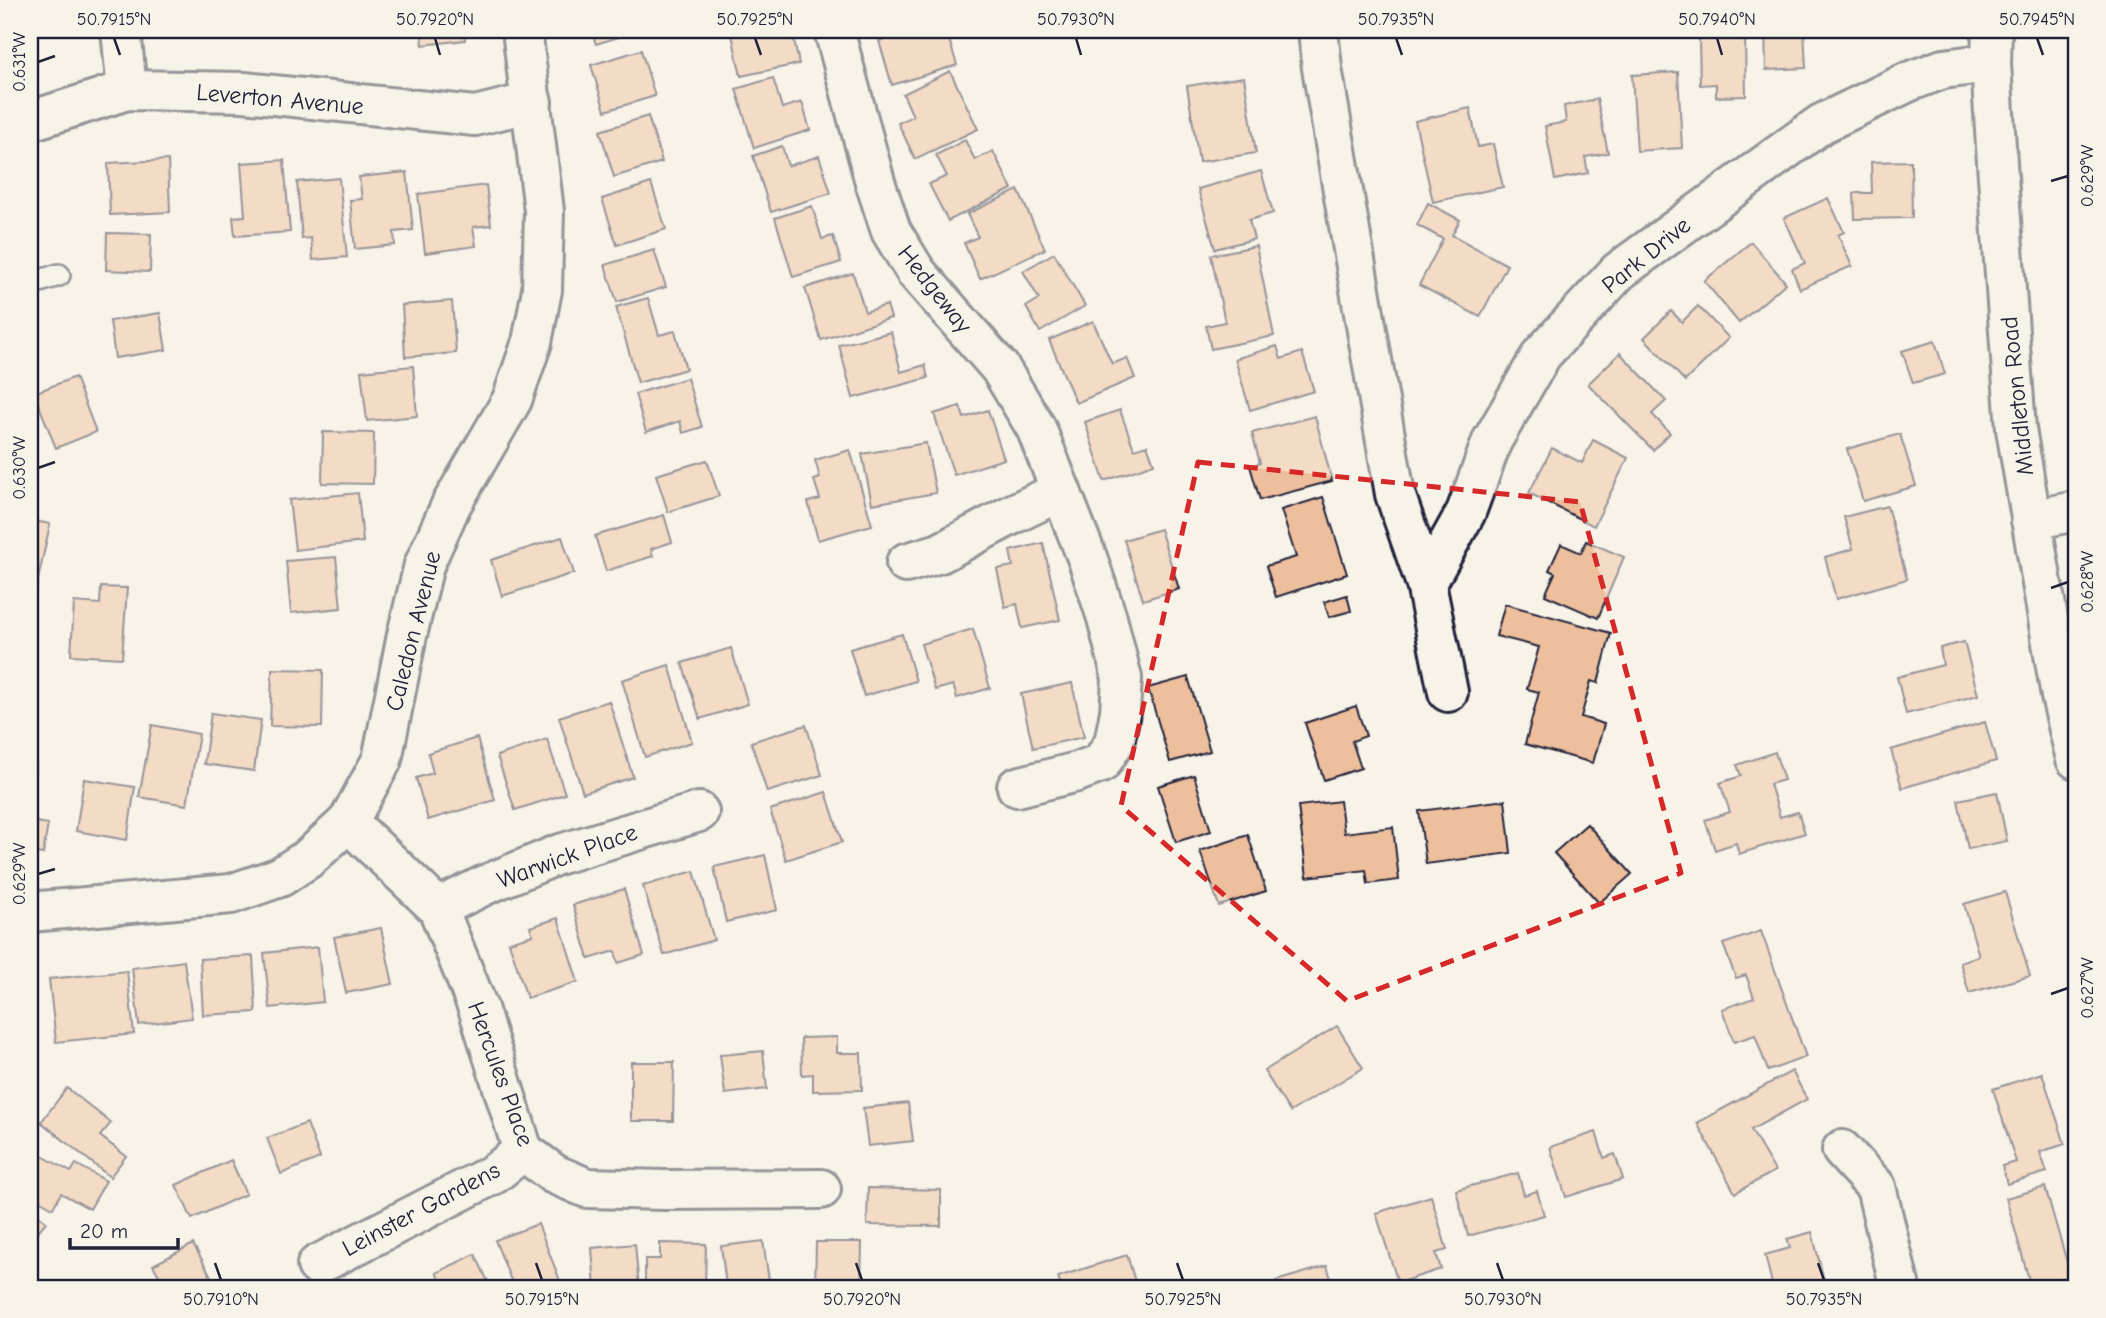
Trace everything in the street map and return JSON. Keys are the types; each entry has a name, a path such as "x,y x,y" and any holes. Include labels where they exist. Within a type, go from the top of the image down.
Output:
{"street":[{"path":"121,30 127,90"},
{"name":"Caledon Avenue","path":"30,912 231,894 280,877 309,858 348,822 382,760 407,635 425,565 451,505 512,400 532,342 542,290 544,211 522,30"},
{"name":"Hedgeway","path":"834,30 874,182 891,231 916,272 1000,368 1036,428 1088,561 1107,618 1122,678 1121,712 1114,743 1101,763 1017,787"},
{"path":"1318,30 1322,68 1395,494 1426,584 1448,692"},
{"name":"Park Drive","path":"1426,584 1466,512 1492,441 1542,354 1619,271 1821,124 1908,82 1992,46"},
{"name":"Middleton Road","path":"1992,46 2016,429 2061,696 2076,759"},
{"name":"Leverton Avenue","path":"30,121 127,90 244,92 475,116 532,102"},
{"path":"906,563 940,553 1061,491"},
{"path":"2031,520 2076,511"},
{"name":"Warwick Place","path":"438,908 557,855 699,812"},
{"name":"Hercules Place","path":"348,822 438,908 478,1008 523,1151 554,1174 587,1188 821,1189"},
{"path":"1842,1150 1876,1187 1900,1288"},
{"name":"Leinster Gardens","path":"317,1265 494,1174 523,1151"}],"lane":[{"path":"30,284 59,275"}],"highlighted area":[{"path":"1198,462 1580,502 1681,873 1347,1001 1121,806"}],"building":[{"path":"421,30 464,30 465,40 423,45"},
{"path":"591,30 641,30 596,44"},
{"path":"731,30 756,30 757,34 792,30 799,64 741,76"},
{"path":"909,30 946,30 957,65 892,85 879,41 910,32"},
{"path":"1765,30 1804,30 1806,68 1766,70"},
{"path":"1745,37 1746,96 1716,97 1716,84 1700,85 1699,39"},
{"path":"641,50 655,96 605,111 591,65"},
{"path":"950,71 978,129 915,159 898,123 913,116 903,94"},
{"path":"1678,72 1682,148 1637,151 1632,75"},
{"path":"1244,77 1256,153 1199,162 1187,86"},
{"path":"773,78 782,108 802,102 810,130 754,148 736,89"},
{"path":"1597,99 1608,153 1585,157 1588,173 1555,180 1545,126 1566,122 1564,106"},
{"path":"1470,108 1478,147 1493,144 1503,187 1433,202 1415,121"},
{"path":"648,116 662,162 614,177 600,131"},
{"path":"965,140 975,160 993,151 1012,189 948,221 929,184 947,176 936,155"},
{"path":"782,146 788,166 819,156 831,193 771,212 753,156"},
{"path":"168,160 170,212 110,215 108,163"},
{"path":"284,160 290,232 235,236 233,217 245,216 241,163"},
{"path":"1911,161 1912,218 1855,219 1854,193 1872,193 1871,162"},
{"path":"1261,171 1273,213 1249,220 1254,239 1215,249 1198,189"},
{"path":"407,172 413,230 394,232 395,245 355,249 350,200 362,199 359,177"},
{"path":"339,178 347,257 313,260 311,238 302,239 297,182"},
{"path":"651,183 666,229 617,245 602,199"},
{"path":"486,185 491,225 473,227 476,246 425,253 418,194"},
{"path":"1018,190 1045,249 980,279 964,243 978,237 967,214"},
{"path":"1828,198 1844,232 1838,235 1852,266 1800,289 1792,269 1805,263 1784,218"},
{"path":"1428,203 1460,220 1452,235 1507,265 1480,317 1419,285 1443,239 1417,225"},
{"path":"812,206 822,239 833,236 841,262 793,277 775,218"},
{"path":"107,233 151,234 150,272 106,270"},
{"path":"1751,242 1786,283 1739,323 1704,281"},
{"path":"1256,246 1274,336 1211,349 1206,326 1225,322 1211,255"},
{"path":"654,250 666,287 617,302 605,265"},
{"path":"1054,253 1085,306 1040,332 1026,307 1039,299 1023,271"},
{"path":"853,273 865,312 887,305 891,318 821,340 805,288"},
{"path":"648,298 659,335 675,331 686,369 638,383 616,307"},
{"path":"452,301 456,353 405,357 402,305"},
{"path":"1698,306 1729,338 1685,381 1644,338 1671,311 1682,322"},
{"path":"160,313 166,350 115,358 110,321"},
{"path":"1093,321 1112,364 1127,358 1135,378 1076,403 1049,340"},
{"path":"891,332 901,372 925,365 928,378 853,398 839,345"},
{"path":"1935,341 1945,374 1913,383 1902,351"},
{"path":"1277,346 1281,359 1302,352 1314,391 1250,410 1235,359"},
{"path":"1620,353 1666,401 1652,414 1670,433 1653,450 1588,384"},
{"path":"413,366 417,416 367,421 361,371"},
{"path":"75,377 96,432 56,448 34,393"},
{"path":"687,378 702,427 683,433 680,421 646,432 635,394"},
{"path":"960,406 964,418 988,410 1004,459 954,475 934,414"},
{"path":"1120,410 1134,449 1147,445 1154,464 1104,481 1085,422"},
{"path":"1315,416 1332,481 1260,500 1250,466 1260,463 1252,433"},
{"path":"323,432 374,433 373,484 322,483"},
{"path":"1900,434 1916,486 1863,501 1847,449"},
{"path":"1593,440 1628,458 1594,526 1529,493 1552,448 1582,463"},
{"path":"926,443 936,493 872,504 862,454"},
{"path":"850,450 872,525 818,540 808,502 820,499 814,480 820,478 815,460"},
{"path":"707,460 719,496 668,512 656,475"},
{"path":"358,493 363,542 295,550 289,500"},
{"path":"1323,497 1347,574 1276,597 1266,566 1296,557 1281,510"},
{"path":"1887,506 1907,579 1836,599 1825,557 1853,549 1844,517"},
{"path":"664,515 672,542 651,549 653,556 606,571 595,536"},
{"path":"30,520 50,524 35,594 30,593"},
{"path":"1160,529 1179,589 1143,600 1124,540"},
{"path":"562,537 574,573 502,596 491,560"},
{"path":"1586,541 1624,557 1598,618 1545,595 1555,573 1549,570 1561,544 1581,553"},
{"path":"1043,543 1060,620 1022,628 1017,604 1005,607 997,569 1013,566 1010,551"},
{"path":"336,557 341,608 291,613 286,561"},
{"path":"101,587 127,588 122,658 71,655 74,602 100,604"},
{"path":"1347,595 1351,611 1329,617 1324,602"},
{"path":"1505,604 1611,633 1598,683 1591,681 1581,717 1604,724 1593,763 1525,744 1539,692 1527,689 1539,647 1496,636"},
{"path":"973,629 990,688 957,698 953,685 935,690 921,644"},
{"path":"902,634 916,681 864,696 850,649"},
{"path":"1964,642 1978,695 1906,714 1897,677 1943,665 1940,648"},
{"path":"731,648 748,704 700,719 682,663"},
{"path":"669,665 692,742 645,757 622,680"},
{"path":"272,669 323,670 322,727 270,726"},
{"path":"1188,677 1210,751 1170,762 1148,688"},
{"path":"1072,683 1084,737 1033,748 1021,694"},
{"path":"609,701 633,777 583,793 559,717"},
{"path":"1356,706 1366,736 1352,741 1361,768 1324,780 1305,723"},
{"path":"211,713 261,720 254,771 204,764"},
{"path":"1985,722 1996,761 1902,788 1891,750"},
{"path":"152,725 199,734 187,805 139,797"},
{"path":"806,725 822,775 767,792 751,742"},
{"path":"30,731 38,731 35,771 30,771"},
{"path":"477,738 495,800 428,820 416,778 433,773 428,753"},
{"path":"547,739 565,794 515,810 497,756"},
{"path":"1775,752 1784,780 1770,784 1780,817 1798,812 1805,833 1739,854 1736,843 1715,850 1705,820 1730,812 1720,783 1741,776 1737,765"},
{"path":"1194,775 1211,831 1176,842 1158,786"},
{"path":"84,779 135,787 127,840 76,831"},
{"path":"826,792 842,842 786,860 770,810"},
{"path":"1997,792 2007,841 1968,849 1958,800"},
{"path":"1505,800 1511,853 1426,864 1419,811"},
{"path":"1340,801 1344,833 1393,827 1399,880 1368,884 1366,870 1307,877 1298,806"},
{"path":"30,821 48,824 43,854 30,852"},
{"path":"1587,824 1632,874 1599,903 1554,853"},
{"path":"1248,835 1266,891 1219,906 1200,851"},
{"path":"765,855 777,910 726,922 714,867"},
{"path":"694,871 714,940 664,955 643,886"},
{"path":"624,889 644,955 618,963 615,951 589,959 573,905"},
{"path":"2005,892 2030,976 1969,993 1960,962 1979,956 1964,904"},
{"path":"558,918 578,982 527,998 509,942 533,935 530,927"},
{"path":"381,928 393,984 346,993 334,937"},
{"path":"1761,931 1806,1057 1768,1071 1755,1035 1734,1042 1722,1009 1754,998 1746,975 1736,978 1723,944"},
{"path":"318,947 323,1002 270,1008 264,953"},
{"path":"253,956 256,1012 203,1015 200,959"},
{"path":"184,961 192,1018 139,1025 132,968"},
{"path":"127,971 134,1034 56,1042 49,979"},
{"path":"1337,1026 1363,1068 1290,1112 1264,1071"},
{"path":"837,1037 837,1053 861,1053 862,1090 813,1091 813,1074 802,1075 801,1038"},
{"path":"763,1051 767,1089 725,1094 720,1055"},
{"path":"631,1062 674,1062 673,1121 631,1121"},
{"path":"1792,1071 1807,1099 1751,1130 1775,1171 1735,1193 1697,1123"},
{"path":"2042,1073 2065,1144 2040,1152 2047,1172 2007,1184 2002,1166 2016,1162 1993,1089"},
{"path":"67,1088 111,1123 100,1136 126,1156 110,1177 41,1122"},
{"path":"908,1103 913,1141 868,1146 863,1108"},
{"path":"307,1123 320,1158 281,1174 267,1138"},
{"path":"1596,1132 1604,1158 1615,1154 1623,1179 1566,1197 1550,1147"},
{"path":"30,1149 71,1172 76,1164 106,1181 90,1209 61,1193 53,1208 30,1195"},
{"path":"231,1160 246,1194 192,1219 176,1185"},
{"path":"1518,1173 1524,1195 1537,1191 1544,1215 1468,1236 1456,1190"},
{"path":"2045,1187 2071,1276 2031,1287 2006,1198"},
{"path":"868,1188 941,1190 941,1226 867,1225"},
{"path":"1431,1196 1447,1250 1436,1253 1441,1269 1398,1283 1376,1213"},
{"path":"30,1209 46,1222 30,1241"},
{"path":"538,1224 562,1286 514,1288 495,1240"},
{"path":"1812,1232 1826,1288 1773,1288 1765,1255 1790,1248 1787,1239"},
{"path":"763,1241 769,1280 726,1285 721,1246"},
{"path":"816,1242 862,1242 861,1288 815,1288"},
{"path":"660,1243 706,1244 705,1288 645,1288 645,1259 660,1259"},
{"path":"193,1244 212,1278 196,1288 166,1288 153,1265"},
{"path":"635,1244 639,1288 595,1288 592,1248"},
{"path":"475,1254 491,1288 444,1288 436,1273"},
{"path":"1127,1255 1137,1288 1062,1288 1058,1277"},
{"path":"1327,1266 1334,1288 1278,1288 1276,1281"}]}
